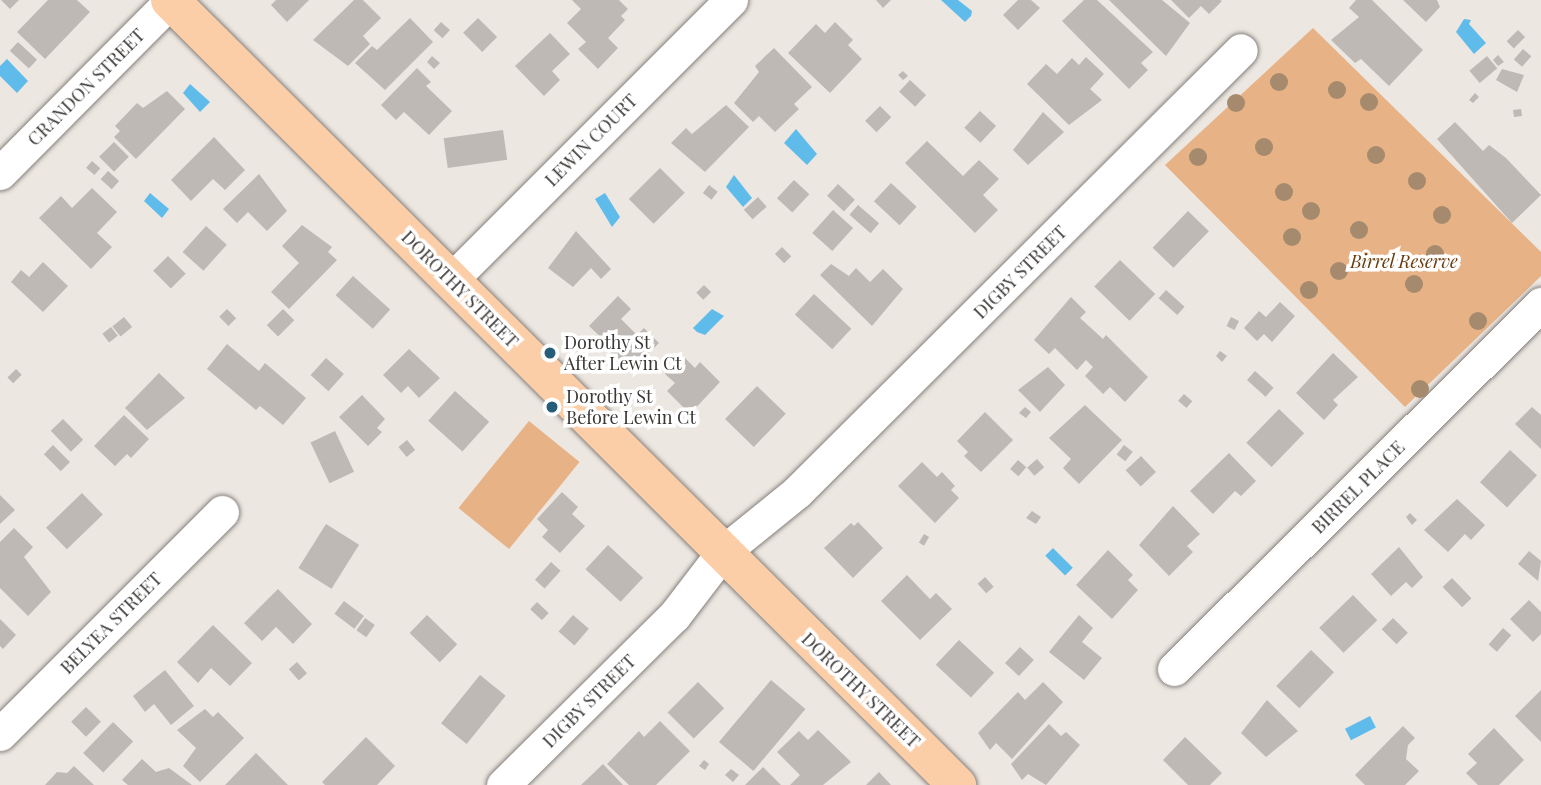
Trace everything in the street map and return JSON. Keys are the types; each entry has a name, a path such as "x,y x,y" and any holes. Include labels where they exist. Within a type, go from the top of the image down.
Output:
{"main road":[{"name":"DOROTHY STREET","path":"171,0 957,785"}],"street":[{"name":"CRANDON STREET","path":"0,173 171,0"},
{"name":"LEWIN COURT","path":"451,280 731,0"},
{"name":"DIGBY STREET","path":"503,785 674,617 692,610 730,560 782,518 797,492 1241,50"},
{"name":"BIRREL PLACE","path":"1174,669 1541,304"},
{"name":"BELYEA STREET","path":"0,734 222,512"}],"green space":[{"name":"Birrel Reserve","path":"1313,28 1541,252 1541,276 1405,407 1165,165"},
{"path":"529,421 580,462 509,549 459,508"}],"water":[{"path":"941,0 958,0 972,11 971,16 965,22"},
{"path":"1464,19 1471,20 1469,24 1486,43 1474,54 1456,32"},
{"path":"7,59 28,81 17,93 0,76 0,66"},
{"path":"190,84 210,102 200,112 183,93"},
{"path":"796,129 817,154 807,165 784,143"},
{"path":"734,175 752,198 743,207 726,187"},
{"path":"150,193 169,209 162,218 144,201"},
{"path":"605,193 620,217 612,227 595,199"},
{"path":"712,309 724,316 705,335 697,332 693,328"},
{"path":"1053,548 1073,568 1065,576 1045,556"},
{"path":"1370,716 1376,728 1351,740 1345,729"}],"building":[{"path":"1,0 19,0 10,9"},
{"path":"48,0 77,0 90,12 45,59 17,32"},
{"path":"276,0 309,0 287,22 271,5"},
{"path":"354,0 363,0 381,18 363,36 370,44 348,66 313,40"},
{"path":"572,0 619,0 628,9 621,16 625,20 608,38 618,48 598,69 578,49 586,42 567,23 581,9"},
{"path":"876,0 891,0 883,8"},
{"path":"1018,0 1031,0 1040,8 1018,30 1003,15"},
{"path":"1084,0 1097,0 1153,52 1141,63 1148,70 1129,89 1062,21"},
{"path":"1109,0 1162,0 1190,23 1166,56"},
{"path":"1171,0 1222,1 1209,14 1201,6 1189,18"},
{"path":"1356,0 1372,0 1423,50 1389,86 1361,59 1355,63 1331,40 1359,17 1349,8"},
{"path":"1403,0 1437,0 1440,7 1426,22"},
{"path":"410,18 433,42 385,90 355,63 372,46 377,50"},
{"path":"478,18 497,37 482,52 463,33"},
{"path":"441,22 450,30 443,38 434,30"},
{"path":"835,22 853,40 848,45 862,59 830,93 788,53 816,24 825,33"},
{"path":"1518,30 1525,37 1514,48 1507,41"},
{"path":"550,33 570,54 552,71 560,80 544,96 515,66"},
{"path":"18,42 37,60 29,69 10,51"},
{"path":"774,48 812,87 794,104 799,109 775,132 759,116 753,122 734,103 759,72 755,66"},
{"path":"1523,49 1531,56 1522,67 1514,60"},
{"path":"1498,55 1504,62 1498,66 1493,60"},
{"path":"432,56 440,63 434,69 427,62"},
{"path":"1487,56 1497,68 1480,83 1469,71"},
{"path":"1086,57 1104,74 1090,89 1102,100 1069,125 1027,84 1046,64 1057,74 1072,58 1079,65"},
{"path":"417,68 431,82 426,86 452,111 429,135 404,112 396,120 381,105"},
{"path":"1502,69 1524,75 1517,92 1496,80"},
{"path":"903,71 908,76 903,80 898,75"},
{"path":"910,80 926,95 915,107 899,92"},
{"path":"167,91 185,109 136,159 114,137 120,131 115,126 137,103 143,108"},
{"path":"1475,93 1479,97 1473,103 1469,100"},
{"path":"726,105 749,127 705,172 671,143 686,128 692,134"},
{"path":"880,106 891,117 876,132 865,121"},
{"path":"1521,109 1522,116 1514,117 1513,110"},
{"path":"980,111 996,126 980,143 964,128"},
{"path":"1043,112 1064,132 1028,165 1013,150"},
{"path":"1455,122 1483,151 1489,145 1506,158 1541,195 1512,223 1437,139"},
{"path":"503,130 507,160 448,168 444,138"},
{"path":"214,137 245,170 225,190 213,179 191,201 171,180"},
{"path":"927,141 963,176 979,160 999,179 983,195 998,210 975,233 905,163"},
{"path":"114,142 129,157 114,172 99,157"},
{"path":"92,161 100,168 94,175 86,168"},
{"path":"660,168 685,193 654,224 629,199"},
{"path":"108,171 119,181 112,189 101,179"},
{"path":"259,174 287,211 267,231 248,212 237,223 223,209"},
{"path":"794,180 809,194 792,213 777,198"},
{"path":"891,183 917,207 900,225 874,201"},
{"path":"838,184 855,200 844,211 827,196"},
{"path":"709,185 718,192 712,200 703,193"},
{"path":"92,188 117,212 97,233 112,247 91,269 39,218 61,196 72,208"},
{"path":"758,197 767,207 753,219 744,210"},
{"path":"858,205 879,223 871,233 849,215"},
{"path":"833,210 853,228 832,251 812,233"},
{"path":"1188,211 1209,231 1173,268 1153,248"},
{"path":"302,225 332,247 328,252 337,260 289,309 271,292 299,263 282,246"},
{"path":"206,226 227,245 203,271 183,252"},
{"path":"576,231 611,269 601,279 591,268 573,287 548,268"},
{"path":"782,247 791,256 784,263 775,254"},
{"path":"168,256 186,274 171,289 153,271"},
{"path":"1120,260 1155,294 1130,321 1094,287"},
{"path":"43,262 68,286 43,312 11,282 21,270 29,277"},
{"path":"831,264 849,276 856,268 870,282 883,269 903,289 872,326 820,275"},
{"path":"353,276 390,309 373,329 336,295"},
{"path":"704,285 711,292 703,300 696,293"},
{"path":"1166,290 1185,307 1177,315 1159,298"},
{"path":"814,294 851,329 832,349 795,314"},
{"path":"618,296 631,309 621,319 637,335 644,328 659,343 633,369 607,350 609,345 589,326"},
{"path":"1071,297 1086,312 1080,318 1103,339 1106,335 1148,377 1125,402 1110,387 1103,394 1085,376 1093,367 1086,360 1077,370 1055,348 1049,354 1034,340"},
{"path":"1280,302 1295,316 1272,342 1264,334 1257,341 1244,328 1259,311 1266,317"},
{"path":"227,309 236,318 228,326 219,317"},
{"path":"283,309 294,320 278,337 267,325"},
{"path":"124,317 132,327 121,337 112,326"},
{"path":"1231,317 1239,321 1234,330 1226,326"},
{"path":"111,327 118,336 109,342 102,334"},
{"path":"227,344 259,371 265,363 306,398 283,425 260,406 256,410 207,369"},
{"path":"409,349 440,378 419,398 408,386 401,393 383,375"},
{"path":"1220,351 1227,356 1222,362 1216,356"},
{"path":"1333,353 1358,377 1333,400 1338,405 1324,420 1296,393"},
{"path":"683,356 695,368 700,362 720,382 690,414 667,391 675,383 665,374"},
{"path":"326,358 344,374 328,391 311,375"},
{"path":"1048,367 1065,385 1040,412 1018,390"},
{"path":"16,369 22,375 13,383 8,377"},
{"path":"1255,371 1274,388 1266,397 1247,380"},
{"path":"159,373 185,398 147,430 125,408"},
{"path":"757,386 786,414 754,447 725,419"},
{"path":"455,391 489,422 462,452 428,421"},
{"path":"1184,394 1192,401 1186,408 1178,401"},
{"path":"362,395 385,419 377,428 382,432 368,446 339,417"},
{"path":"1085,405 1122,440 1079,484 1063,468 1071,459 1049,438"},
{"path":"1025,407 1031,412 1026,418 1019,413"},
{"path":"1532,407 1541,415 1541,449 1515,424"},
{"path":"1279,409 1304,433 1272,467 1246,443"},
{"path":"985,412 1013,440 981,472 964,456 968,452 957,441"},
{"path":"124,415 149,439 131,458 127,454 115,466 94,446"},
{"path":"63,419 83,440 71,452 51,431"},
{"path":"335,431 354,472 330,483 311,442"},
{"path":"407,440 415,450 407,457 398,447"},
{"path":"53,445 70,462 61,471 44,454"},
{"path":"1124,445 1133,452 1125,461 1117,454"},
{"path":"1510,450 1537,475 1507,507 1480,482"},
{"path":"1229,453 1256,481 1241,496 1235,491 1213,514 1190,491"},
{"path":"1141,456 1156,472 1141,486 1126,470"},
{"path":"1037,459 1044,467 1034,476 1027,468"},
{"path":"1018,460 1026,467 1018,476 1010,469"},
{"path":"922,462 937,477 942,472 955,486 951,490 959,498 935,523 898,486"},
{"path":"562,492 578,507 572,514 585,526 560,553 542,537 548,530 537,519"},
{"path":"82,493 103,515 67,549 46,528"},
{"path":"0,495 15,510 0,524"},
{"path":"1457,499 1485,525 1471,540 1465,534 1448,552 1424,530"},
{"path":"1173,506 1200,534 1187,546 1193,552 1169,576 1139,545"},
{"path":"1032,511 1041,517 1036,524 1026,518"},
{"path":"1410,513 1417,520 1412,525 1406,517"},
{"path":"858,522 883,548 853,578 824,548 851,523 854,526"},
{"path":"326,524 359,545 332,589 298,568"},
{"path":"14,528 33,547 24,557 51,592 28,616 0,588 0,542"},
{"path":"924,534 929,537 924,546 919,543"},
{"path":"608,545 643,578 621,602 585,569"},
{"path":"1399,547 1423,577 1412,588 1406,582 1391,596 1371,574"},
{"path":"1108,550 1133,575 1128,580 1138,590 1112,619 1076,585"},
{"path":"1529,551 1541,561 1538,581 1518,564"},
{"path":"551,562 561,571 545,589 535,580"},
{"path":"907,575 930,599 936,593 952,609 920,640 881,601"},
{"path":"985,577 994,587 986,593 978,584"},
{"path":"1452,578 1471,598 1462,607 1443,587"},
{"path":"278,589 312,624 293,644 276,627 262,641 244,623"},
{"path":"1353,595 1377,620 1344,653 1319,628"},
{"path":"1529,600 1541,612 1541,634 1533,642 1510,619"},
{"path":"344,601 364,616 354,629 334,614"},
{"path":"537,602 549,613 542,620 530,609"},
{"path":"427,615 457,644 440,662 410,633"},
{"path":"573,615 589,629 574,645 559,632"},
{"path":"1079,615 1093,628 1082,642 1102,658 1084,680 1049,652"},
{"path":"365,618 375,625 366,637 356,630"},
{"path":"1393,618 1408,633 1397,644 1382,629"},
{"path":"0,619 16,635 3,649 0,646"},
{"path":"213,625 252,663 230,686 211,668 198,683 177,662"},
{"path":"1503,628 1511,635 1497,652 1489,645"},
{"path":"959,640 994,673 971,698 936,665"},
{"path":"1020,647 1034,660 1019,676 1005,663"},
{"path":"1311,650 1334,672 1299,708 1276,686"},
{"path":"297,662 307,673 299,681 289,669"},
{"path":"165,670 194,706 171,725 154,704 145,712 133,696"},
{"path":"480,675 506,696 467,744 441,723"},
{"path":"771,680 805,709 753,771 719,742"},
{"path":"698,682 724,708 694,739 668,712"},
{"path":"1043,682 1063,702 1012,759 996,743 990,750 978,733 1018,692 1025,700"},
{"path":"1541,690 1541,742 1515,716"},
{"path":"1267,700 1298,731 1266,757 1241,733"},
{"path":"86,707 101,722 86,737 71,722"},
{"path":"205,709 213,717 218,712 244,738 200,782 183,766 196,748 177,730"},
{"path":"660,721 690,751 656,785 629,785 607,764 639,731 644,737"},
{"path":"113,722 133,741 103,772 83,753"},
{"path":"1049,724 1061,736 1066,732 1080,745 1046,785 1028,774 1022,780 1011,764"},
{"path":"1403,726 1415,738 1408,745 1406,759 1419,771 1405,785 1365,785 1355,775"},
{"path":"1494,728 1524,760 1499,785 1478,785 1466,773 1477,763 1468,754"},
{"path":"818,730 851,762 823,785 790,785 800,775 777,752 799,731 808,740"},
{"path":"366,737 395,766 377,785 325,785 322,782"},
{"path":"1185,737 1222,773 1210,785 1188,785 1163,760"},
{"path":"256,753 288,785 225,785"},
{"path":"142,759 156,772 169,768 192,785 128,785 122,780"},
{"path":"704,760 709,764 705,770 699,766"},
{"path":"603,764 623,785 581,785"},
{"path":"74,766 94,785 45,785 57,772 67,773"},
{"path":"763,767 781,785 745,785"},
{"path":"731,769 739,775 733,782 725,775"},
{"path":"879,772 891,785 866,785"}],"place":[{"name":"Dorothy St After Lewin Ct","path":"550,353"},
{"name":"Dorothy St Before Lewin Ct","path":"552,407"}]}
